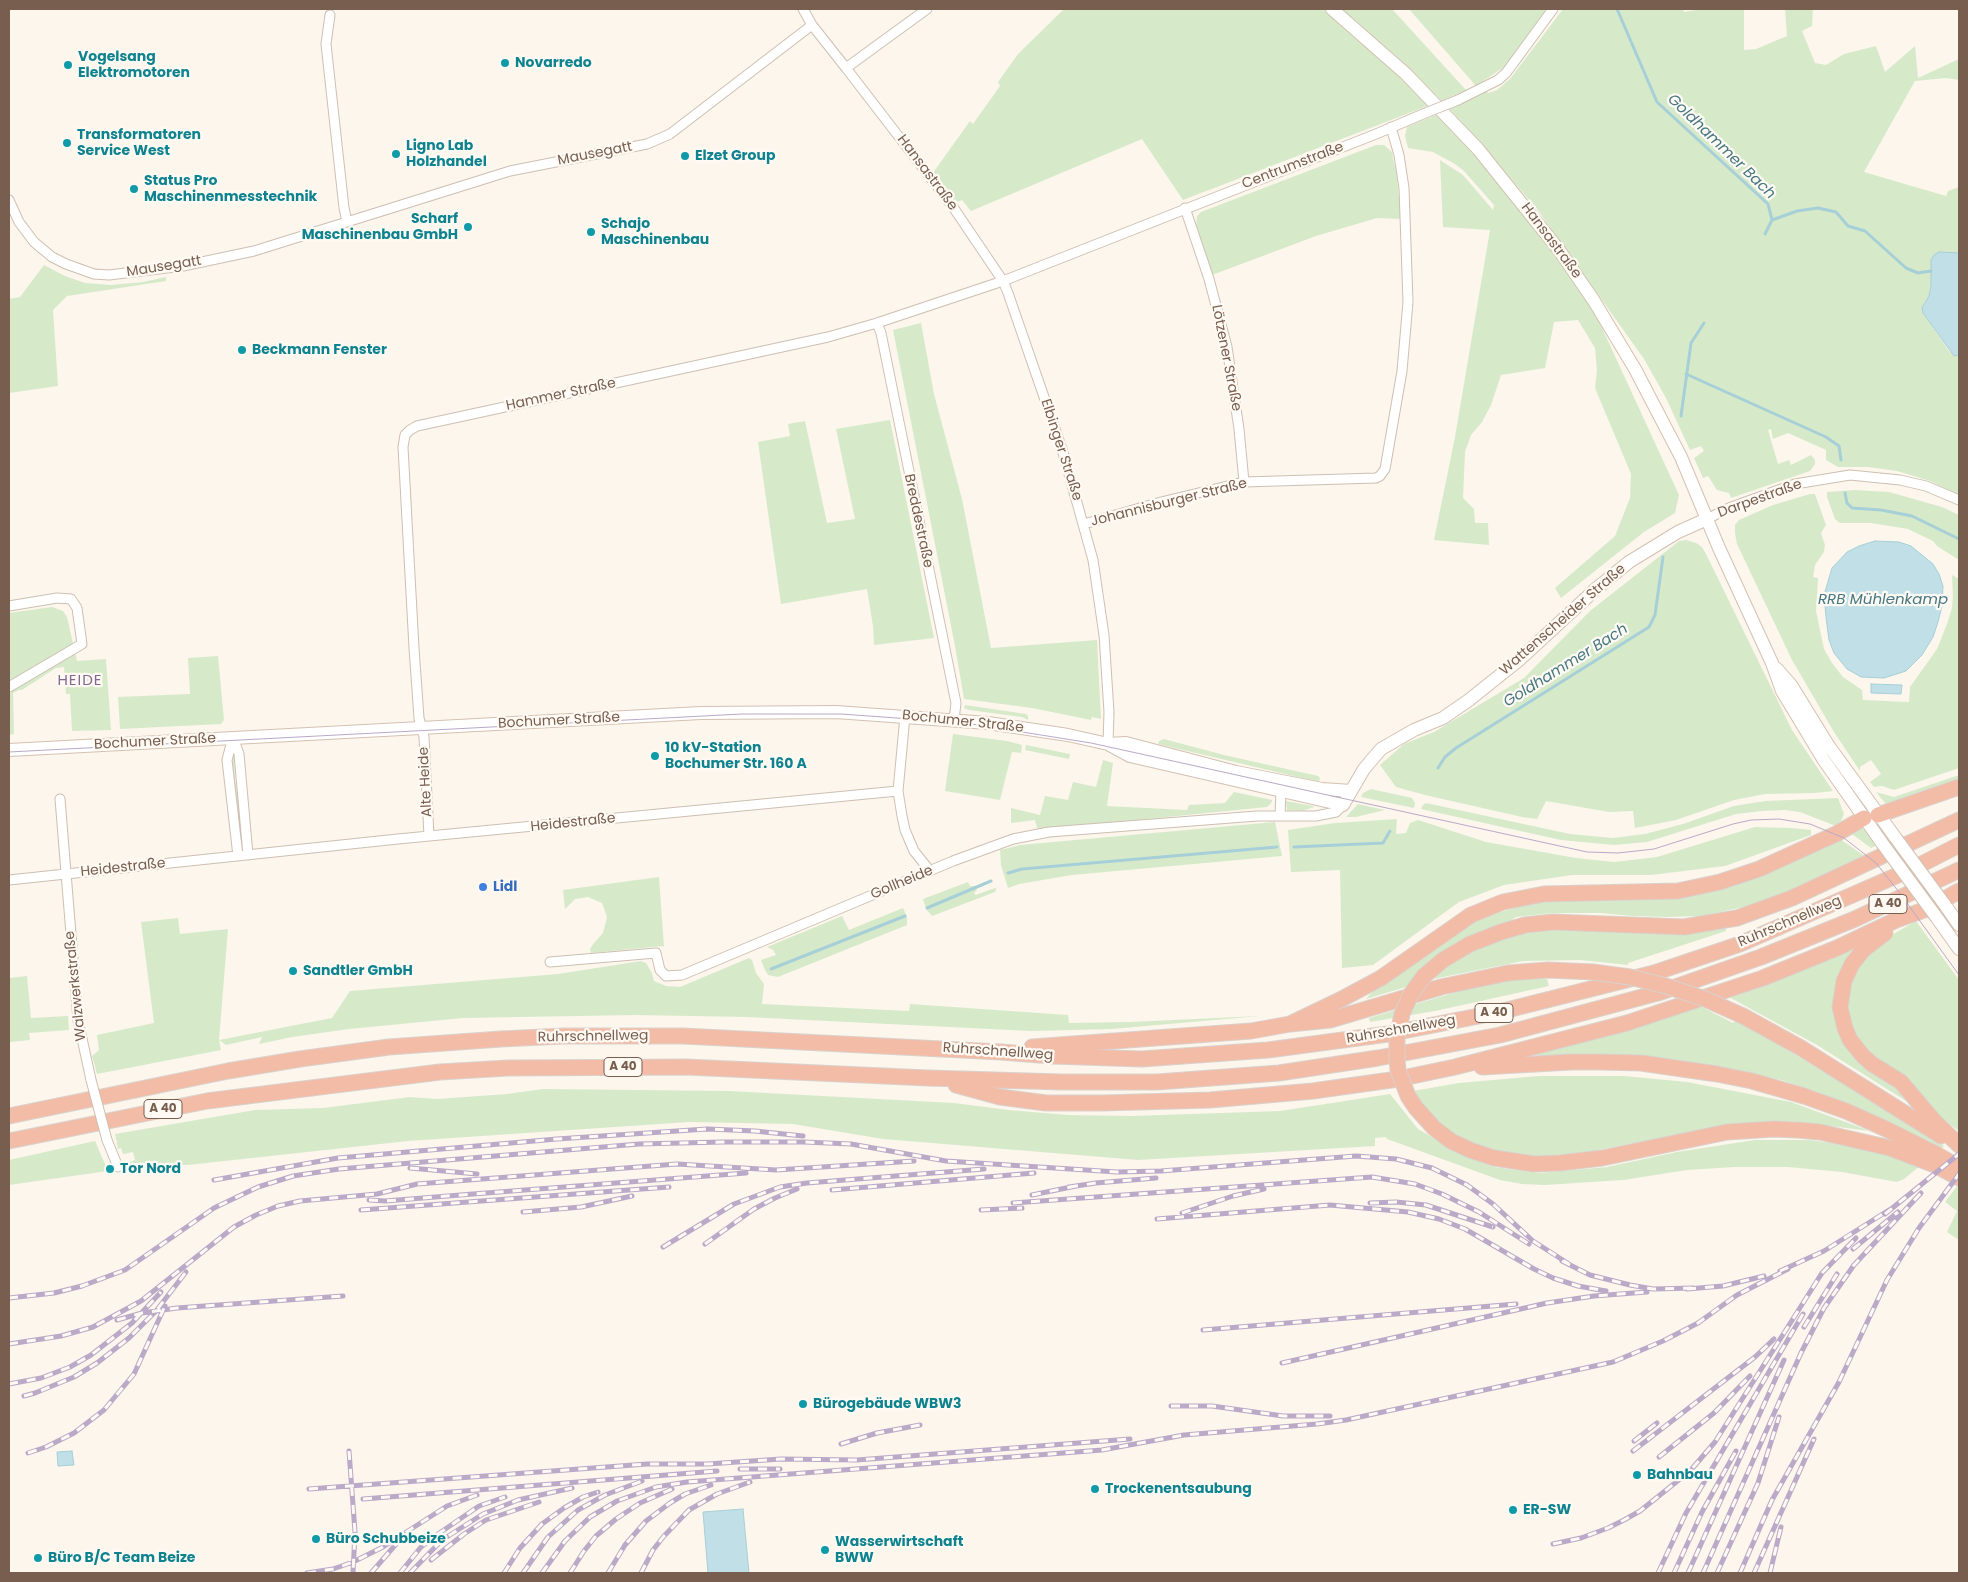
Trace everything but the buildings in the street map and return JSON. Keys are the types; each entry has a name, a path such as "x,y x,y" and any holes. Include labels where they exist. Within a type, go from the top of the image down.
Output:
{"highway":[{"path":"1290,1024 1381,978 1471,915 1503,902 1544,894 1678,891 1720,882 1758,869 1871,816 1959,787"},
{"path":"1959,820 1792,898 1737,918 1684,927 1553,922 1525,925 1492,935 1458,951 1433,968 1417,984 1402,1014 1397,1038 1398,1070 1408,1096 1416,1108 1434,1128 1451,1141 1470,1150 1501,1160 1534,1164 1560,1163 1602,1158 1727,1132 1774,1129 1820,1132 1890,1148 1935,1165 1959,1178"},
{"name":"Ruhrschnellweg","path":"9,1116 300,1058 456,1041 564,1036 663,1036 1142,1059 1268,1050 1388,1034 1498,1012 1654,972 1740,944 1914,868 1959,845"},
{"name":"Ruhrschnellweg","path":"9,1141 207,1101 440,1072 562,1066 686,1067 928,1078 1138,1082 1234,1077 1378,1058 1500,1035 1661,992 1762,958 1855,919 1959,870"},
{"path":"1959,891 1932,913 1916,918 1880,935 1863,950 1852,964 1844,981 1840,1007 1850,1040 1863,1056 1872,1064 1901,1082 1935,1122 1959,1146"},
{"path":"928,1078 1000,1097 1046,1103 1210,1100 1313,1091 1398,1079 1456,1067 1627,1023 1754,981 1837,948 1896,920 1932,913"},
{"path":"1001,1052 1041,1046 1251,1031 1290,1024 1330,1020 1440,987 1508,973 1566,970 1630,977 1686,992 1743,1016 1801,1048 1959,1146"},
{"path":"1456,1067 1493,1067 1571,1062 1641,1063 1752,1081 1821,1102 1886,1129 1936,1154 1959,1168"}],"main road":[{"name":"Hansastraße","path":"1332,9 1406,74 1456,125 1478,149 1559,250 1594,301 1635,369 1681,457 1708,519"},
{"path":"1708,519 1772,663 1792,685 1871,816 1882,843 1959,949"},
{"name":"Wattenscheider Straße","path":"1343,805 1364,769 1382,749 1397,739 1443,718 1469,700 1519,660 1597,588 1629,562 1678,532 1708,519"},
{"name":"Bochumer Straße","path":"9,750 738,712 836,712 954,720 1022,728 1108,744"},
{"path":"1108,744 1126,744 1236,772 1306,786 1335,791 1351,791"},
{"path":"1108,744 1130,756 1343,805"},
{"path":"1871,816 1895,837 1959,925"}],"street":[{"name":"Hansastraße","path":"803,9 812,25 950,202 1003,281"},
{"path":"846,68 927,9"},
{"name":"Centrumstraße","path":"1003,281 1458,100 1498,80 1506,73 1553,9"},
{"path":"330,15 326,44 347,222"},
{"name":"Mausegatt","path":"9,200 27,234 52,257 79,269 94,274 109,275 182,266 245,252 510,171 647,144 670,134 812,25"},
{"name":"Johannisburger Straße","path":"1084,524 1161,502 1244,482 1376,478 1380,476 1385,469 1402,371 1408,302 1404,188 1399,155 1391,127"},
{"name":"Lötzener Straße","path":"1185,208 1209,279 1227,347 1240,430 1244,482"},
{"name":"Hammer Straße","path":"421,729 414,648 403,447 405,435 408,431 418,426 828,337 877,323 1003,281"},
{"name":"Elbinger Straße","path":"1003,281 1062,449 1093,560 1102,616 1109,712 1108,744"},
{"name":"Breddestraße","path":"877,323 956,703 954,720"},
{"name":"Darpestraße","path":"1708,519 1729,508 1795,484 1850,475 1900,480 1926,486 1959,500"},
{"path":"9,606 57,598 70,599 77,608 82,644 9,687"},
{"path":"905,716 898,791 903,820 911,844 920,861 930,872"},
{"name":"Alte Heide","path":"421,729 424,737 429,836"},
{"path":"233,737 239,754 248,855"},
{"path":"233,737 227,760 238,856"},
{"name":"Heidestraße","path":"9,880 429,836 898,791"},
{"path":"1280,791 1280,816"},
{"name":"Walzwerkstraße","path":"60,799 78,1020 91,1080 108,1140 118,1167"},
{"name":"Gollheide","path":"550,962 656,953 660,970 666,976 682,975 992,846 1013,839 1049,832 1257,816 1326,815 1336,812 1343,805"}],"green space":[{"path":"1064,9 1324,9 1383,60 1430,105 1183,200 1142,139 971,211 962,200 958,202 930,177 970,121 973,124 1000,86 998,82 1018,54"},
{"path":"1340,9 1392,9 1466,90 1442,101 1395,55"},
{"path":"1409,9 1546,9 1507,65 1476,86"},
{"path":"1563,9 1683,9 1684,12 1702,9 1744,9 1744,50 1756,49 1787,36 1785,9 1813,9 1812,26 1802,31 1815,63 1826,65 1844,54 1876,46 1885,72 1915,46 1918,78 1959,59 1959,80 1946,78 1915,81 1864,172 1946,196 1948,191 1959,187 1959,253 1931,260 1931,286 1929,296 1922,308 1923,313 1949,351 1954,356 1959,355 1959,495 1930,481 1897,471 1868,467 1838,467 1826,460 1826,450 1788,433 1773,439 1771,429 1768,430 1778,464 1789,460 1791,465 1811,455 1815,460 1815,464 1810,471 1731,498 1729,493 1717,490 1708,476 1703,478 1694,458 1704,451 1701,446 1690,450 1666,398 1644,359 1537,209 1450,109 1486,91 1488,93 1497,90 1510,79"},
{"path":"1438,114 1482,163 1561,262 1596,315 1679,495 1675,513 1644,532 1561,598 1555,588 1615,536 1630,498 1631,474 1595,388 1597,370 1595,348 1578,320 1554,322 1545,368 1501,375 1491,405 1482,422 1471,435 1465,452 1463,498 1474,509 1475,523 1488,523 1489,545 1434,540 1455,437 1490,230 1443,227 1440,160 1463,175 1493,210 1494,205 1464,171 1455,164 1433,152 1408,148 1405,136 1407,127"},
{"path":"1376,145 1384,145 1392,152 1397,177 1401,219 1377,218 1316,236 1212,275 1196,227 1197,216 1201,212"},
{"path":"44,265 65,276 85,283 111,285 143,282 166,277 166,281 67,296 53,310 58,386 9,393 9,299 20,297"},
{"path":"921,323 934,394 962,499 991,648 1097,640 1101,719 1092,717 1091,720 1032,708 964,699 893,330"},
{"path":"890,420 934,638 874,645 867,589 781,604 758,442 790,436 788,424 805,421 827,523 855,519 836,429"},
{"path":"1855,490 1889,492 1942,507 1959,515 1959,560 1937,546 1933,541 1908,529 1871,523 1840,523 1835,519 1827,492"},
{"path":"1815,494 1826,525 1821,533 1825,545 1824,552 1815,565 1813,577 1818,578 1816,611 1824,649 1843,677 1862,690 1863,700 1909,702 1910,687 1937,649 1947,624 1952,608 1952,575 1959,579 1959,768 1894,790 1882,786 1874,787 1870,782 1881,774 1871,760 1860,767 1860,771 1834,732 1792,660 1737,544 1735,525 1739,520 1773,505"},
{"path":"1686,540 1702,547 1792,730 1833,791 1765,794 1734,800 1676,820 1635,828 1633,811 1609,812 1546,801 1537,819 1396,787 1380,765 1404,744 1434,732 1524,678 1590,611 1679,541"},
{"path":"52,607 63,611 67,617 77,661 106,659 111,730 72,731 70,694 66,694 64,667 56,668 22,690 13,693 14,734 9,735 9,613"},
{"path":"218,656 224,720 221,724 120,729 118,697 190,694 188,658"},
{"path":"965,705 1026,714 1028,720 1022,717 969,710 964,708"},
{"path":"953,734 1007,741 1022,745 1021,753 1012,752 1000,800 945,791"},
{"path":"1164,739 1224,755 1318,776 1320,778 1319,782 1158,744 1159,741"},
{"path":"1026,745 1070,754 1069,759 1025,750"},
{"path":"231,756 234,756 235,780 242,823 242,839 239,839"},
{"path":"1103,760 1113,763 1107,806 1187,810 1189,805 1225,803 1234,792 1272,800 1272,802 1267,807 1077,826 1037,828 1035,820 1011,823 1011,808 1040,815 1045,796 1068,800 1073,782 1096,787"},
{"path":"1959,775 1959,780 1890,805 1886,804 1876,792 1894,797"},
{"path":"1371,789 1412,798 1415,803 1414,808 1361,797 1363,793"},
{"path":"1838,798 1844,814 1836,826 1800,812 1785,810 1762,811 1736,814 1647,842 1614,845 1561,840 1421,809 1426,803 1570,834 1613,838 1645,834 1683,824 1734,806 1765,801"},
{"path":"1286,801 1314,807 1302,811 1287,810"},
{"path":"1358,804 1385,810 1356,817 1346,817"},
{"path":"1397,819 1396,834 1406,833 1410,823 1418,820 1486,842 1576,858 1614,862 1657,857 1755,827 1811,830 1811,835 1725,866 1651,875 1572,875 1504,885 1459,902 1373,965 1342,968 1340,870 1291,872 1288,830 1335,823"},
{"path":"1275,822 1282,856 1072,875 1019,884 1008,888 1001,865 1000,850 1020,845"},
{"path":"1859,828 1866,830 1878,845 1871,848 1848,831"},
{"path":"1840,839 1866,857 1785,894 1752,905 1703,916 1667,917 1600,913 1553,913 1516,917 1474,948 1525,933 1567,929 1726,927 1726,931 1628,963 1628,965 1580,960 1523,961 1433,979 1366,999 1373,991 1434,944 1479,919 1529,903 1569,899 1649,900 1714,890"},
{"path":"659,877 664,947 591,953 590,949 603,933 607,917 602,903 588,897 575,899 565,909 563,890"},
{"path":"968,882 970,886 975,886 977,890 974,893 976,895 996,888 996,890 932,916 926,909 923,899"},
{"path":"903,908 907,917 907,925 778,977 768,975 765,970 761,960 776,955 773,950 767,947 842,916 849,930"},
{"path":"178,918 180,934 228,929 219,1040 221,1050 97,1074 92,1056 99,1050 97,1035 154,1023 141,922"},
{"path":"1916,921 1959,980 1959,1131 1935,1113 1865,1050 1854,1033 1849,1017 1847,998 1853,974 1871,947"},
{"path":"1855,947 1849,954 1839,975 1836,1019 1914,1106 1817,1045 1729,997"},
{"path":"749,958 752,960 756,973 764,984 762,1004 909,1011 910,1004 1068,1015 1069,1023 1260,1016 1112,1029 1031,1031 746,1017 635,1015 463,1018 349,1029 259,1044 262,1037 226,1045 219,1040 332,1018 350,991 558,974 641,961 646,963 654,981 666,986 680,987"},
{"path":"27,976 31,1018 68,1016 69,1030 29,1033 30,1040 10,1042 9,978"},
{"path":"1547,979 1549,986 1435,1011 1370,1022 1369,1018 1463,990 1497,982"},
{"path":"1700,1006 1733,1023 1735,1021 1765,1036 1944,1146 1941,1149 1890,1122 1821,1093 1781,1080 1736,1070 1678,1060 1626,1055 1574,1054 1537,1056 1537,1054 1647,1024"},
{"path":"1539,1076 1624,1076 1687,1082 1791,1102 1870,1131 1790,1121 1733,1124 1582,1153 1533,1157 1496,1152 1464,1139 1448,1130 1430,1115 1413,1091 1459,1083"},
{"path":"543,1089 729,1091 954,1103 1068,1115 1133,1116 1280,1111 1390,1094 1418,1129 1464,1156 1494,1167 1539,1173 1607,1167 1677,1152 1755,1140 1810,1140 1868,1148 1920,1166 1904,1179 1897,1182 1842,1172 1788,1167 1735,1167 1687,1170 1623,1180 1545,1185 1522,1184 1500,1180 1387,1139 1386,1137 1375,1138 1375,1146 1138,1160 883,1139 793,1124 689,1122 408,1141 188,1165 123,1165 135,1160 133,1152 123,1154 121,1148 118,1149 115,1134 255,1110 323,1108 410,1097 437,1099 507,1094"},
{"path":"95,1141 108,1171 9,1185 9,1160"},
{"path":"1958,1185 1959,1240 1947,1232 1957,1211 1945,1202"}],"water":[{"path":"1939,252 1959,253 1959,355 1954,356 1923,313 1922,308 1929,296 1931,286 1931,260"},
{"name":"RRB Mühlenkamp","path":"1875,541 1899,542 1911,546 1933,564 1943,586 1942,606 1938,622 1933,637 1922,655 1906,671 1884,678 1861,677 1847,669 1834,653 1829,640 1824,595 1832,568 1847,552"},
{"path":"1871,684 1902,685 1901,694 1871,693"},
{"path":"72,1451 74,1465 58,1466 57,1452"},
{"path":"743,1509 749,1573 708,1573 703,1512"}],"waterway":[{"name":"Goldhammer Bach","path":"1617,9 1657,102 1768,204 1772,220 1765,234"},
{"name":"Goldhammer Bach","path":"1772,220 1797,211 1818,208 1836,212 1848,226 1865,231 1906,268 1918,273 1931,271"},
{"name":"Goldhammer Bach","path":"1681,416 1691,343 1704,323"},
{"name":"Goldhammer Bach","path":"1686,374 1826,437 1839,446 1841,460"},
{"name":"Goldhammer Bach","path":"1845,493 1847,503 1852,508 1881,510 1912,516 1959,539"},
{"name":"Goldhammer Bach","path":"1438,768 1445,757 1456,748 1649,627 1655,615 1663,557"},
{"path":"1294,847 1383,843 1390,831"},
{"path":"1008,873 1022,869 1277,847"},
{"path":"927,908 991,881"},
{"path":"771,969 905,916"}],"tram line":[{"path":"9,752 742,714 841,714 966,723 1091,743 1587,852 1618,853 1654,849 1751,820 1779,819 1810,824 1844,838 1876,863 1959,975"}],"railway":[{"path":"214,1180 338,1158 557,1139 707,1129 803,1136"},
{"path":"9,1298 54,1293 82,1286 125,1270 214,1208 258,1187 293,1176 339,1169 639,1144 723,1142 851,1144 946,1161 1117,1172 1161,1171 1356,1156 1396,1159 1432,1168 1467,1185 1493,1204 1533,1241 1569,1264"},
{"path":"1885,1214 1959,1154"},
{"path":"9,1344 61,1336 93,1327 141,1301 234,1227 278,1206 300,1201 377,1194 417,1184 677,1164 776,1170 914,1161"},
{"path":"410,1168 477,1174"},
{"path":"663,1247 734,1204 780,1187 807,1183 984,1169"},
{"path":"369,1200 385,1201 746,1173"},
{"path":"832,1190 1034,1173"},
{"path":"1740,1573 1772,1500 1839,1382 1887,1280 1919,1228 1959,1174"},
{"path":"1013,1203 1372,1177 1415,1184 1442,1194 1479,1212 1529,1244"},
{"path":"1069,1187 1156,1178"},
{"path":"1032,1195 1076,1186"},
{"path":"361,1210 669,1187"},
{"path":"705,1244 754,1209 797,1189"},
{"path":"1182,1213 1233,1196 1264,1189"},
{"path":"1703,1573 1801,1353 1824,1308 1854,1265 1921,1193"},
{"path":"523,1212 581,1207 632,1196"},
{"path":"1370,1203 1396,1202 1426,1205 1493,1227"},
{"path":"1157,1219 1330,1205 1408,1212 1439,1219 1465,1229 1553,1278 1578,1286 1606,1291"},
{"path":"981,1210 1022,1208"},
{"path":"1780,1271 1824,1251 1889,1210"},
{"path":"1853,1249 1898,1212"},
{"path":"1553,1544 1581,1538 1624,1520 1640,1511 1690,1471 1715,1442 1822,1273 1856,1238"},
{"path":"1562,1261 1590,1275 1630,1285 1653,1289 1693,1288"},
{"path":"542,1573 565,1541 590,1517 617,1501 656,1487 687,1482 1102,1450 1184,1435 1346,1420 1613,1362 1663,1341 1698,1323 1737,1295 1788,1269"},
{"path":"24,1396 74,1377 97,1363 129,1338 156,1311 186,1272"},
{"path":"1804,1327 1837,1274"},
{"path":"1687,1289 1723,1286 1764,1276"},
{"path":"9,1384 41,1378 70,1367 91,1355 132,1323 161,1292"},
{"path":"1282,1363 1547,1303 1594,1296 1647,1292"},
{"path":"117,1320 142,1313 177,1308 343,1296"},
{"path":"1203,1330 1516,1304"},
{"path":"28,1453 46,1447 74,1433 104,1410 134,1374 165,1306"},
{"path":"1658,1573 1686,1513 1803,1314"},
{"path":"1633,1451 1755,1357 1774,1339"},
{"path":"1688,1573 1784,1360"},
{"path":"1659,1457 1714,1413 1750,1376"},
{"path":"1171,1406 1212,1406 1283,1416 1330,1416"},
{"path":"1717,1573 1758,1483 1779,1417"},
{"path":"1634,1441 1657,1423"},
{"path":"841,1444 877,1433 920,1425"},
{"path":"309,1489 647,1464 708,1464 781,1459 857,1460 1130,1439"},
{"path":"1754,1573 1814,1439"},
{"path":"349,1451 355,1532 353,1573"},
{"path":"1674,1573 1702,1512 1736,1451"},
{"path":"740,1469 780,1469"},
{"path":"363,1499 717,1471"},
{"path":"523,1573 548,1537 578,1510 605,1495 642,1481"},
{"path":"641,1573 653,1550 689,1510 717,1494 750,1482"},
{"path":"608,1573 625,1545 646,1521 685,1494 711,1485"},
{"path":"410,1573 442,1540 483,1514 518,1500 572,1488"},
{"path":"570,1573 596,1536 616,1519 640,1503 672,1489"},
{"path":"504,1573 520,1548 542,1524 583,1497 598,1492"},
{"path":"307,1573 333,1569 353,1562 383,1547 447,1506 477,1495"},
{"path":"400,1573 421,1547 438,1534 479,1506 505,1497"},
{"path":"431,1560 464,1534 486,1520 539,1502"},
{"path":"1770,1573 1781,1527"},
{"path":"371,1573 397,1543"}],"place":[{"name":"Novarredo","path":"505,63"},
{"name":"Vogelsang Elektromotoren","path":"68,65"},
{"name":"Transformatoren Service West","path":"67,143"},
{"name":"Ligno Lab Holzhandel","path":"396,154"},
{"name":"Elzet Group","path":"685,156"},
{"name":"Status Pro Maschinenmesstechnik","path":"134,189"},
{"name":"Scharf Maschinenbau GmbH","path":"468,227"},
{"name":"Schajo Maschinenbau","path":"591,232"},
{"name":"Beckmann Fenster","path":"242,350"},
{"name":"10 kV-Station Bochumer Str. 160 A","path":"655,756"},
{"name":"Lidl","path":"483,887"},
{"name":"Sandtler GmbH","path":"293,971"},
{"name":"Tor Nord","path":"110,1169"},
{"name":"Bürogebäude WBW3","path":"803,1404"},
{"name":"Bahnbau","path":"1637,1475"},
{"name":"Trockenentsaubung","path":"1095,1489"},
{"name":"ER-SW","path":"1513,1510"},
{"name":"Büro Schubbeize","path":"316,1539"},
{"name":"Wasserwirtschaft BWW","path":"825,1550"},
{"name":"Büro B/C Team Beize","path":"38,1558"}],"district":[{"name":"HEIDE","path":"80,681"}]}
